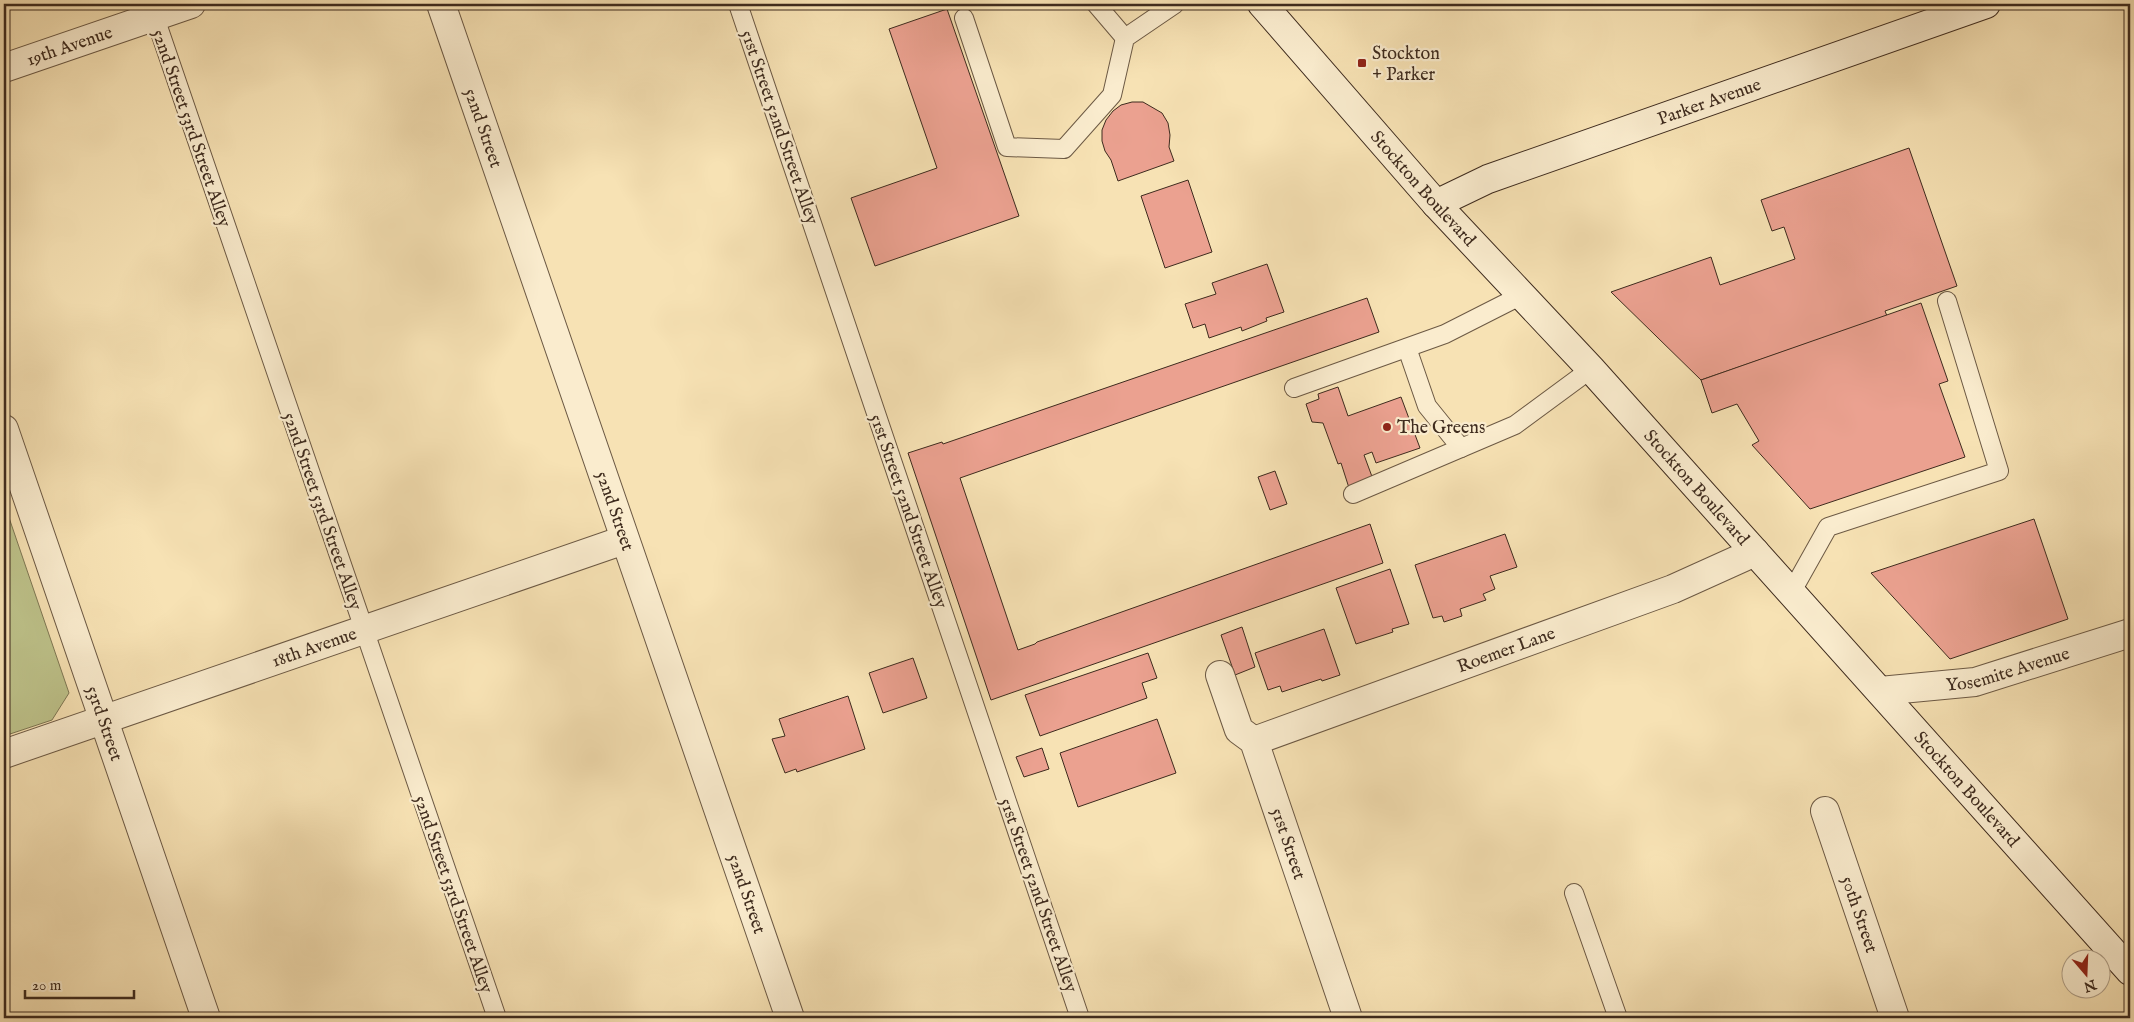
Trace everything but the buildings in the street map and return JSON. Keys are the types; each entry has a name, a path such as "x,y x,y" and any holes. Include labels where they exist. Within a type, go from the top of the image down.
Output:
{"street":[{"name":"19th Avenue","path":"4,68 152,10 191,4"},
{"name":"52nd Street","path":"441,4 790,1018"},
{"name":"Stockton Boulevard","path":"1262,4 1436,204 1591,369 2130,971"},
{"name":"Parker Avenue","path":"1436,204 1488,179 1986,4"},
{"name":"53rd Street","path":"4,429 206,1018"},
{"name":"18th Avenue","path":"4,754 624,540"},
{"name":"Roemer Lane","path":"1254,741 1673,589 1755,552"},
{"name":"Yosemite Avenue","path":"1880,691 1975,682 2130,633"},
{"name":"51st Street","path":"1220,675 1239,730 1254,741 1348,1018"},
{"name":"50th Street","path":"1825,811 1895,1018"}],"lane":[{"name":"51st Street 52nd Street Alley","path":"738,4 1080,1018"},
{"path":"1096,4 1125,38"},
{"path":"964,18 1007,147 1064,149 1112,95 1125,38 1175,4"},
{"name":"52nd Street 53rd Street Alley","path":"152,10 497,1018"},
{"path":"1294,388 1445,334 1522,295"},
{"path":"1791,593 1828,527 1999,471 1946,301"},
{"path":"1407,348 1427,406 1461,448"},
{"path":"1353,494 1515,425 1591,369"},
{"path":"1574,893 1618,1018"}],"green space":[{"path":"4,503 69,693 52,720 4,736"}],"place":[{"name":"Stockton + Parker","path":"1362,63"},
{"name":"The Greens","path":"1387,427"}]}
